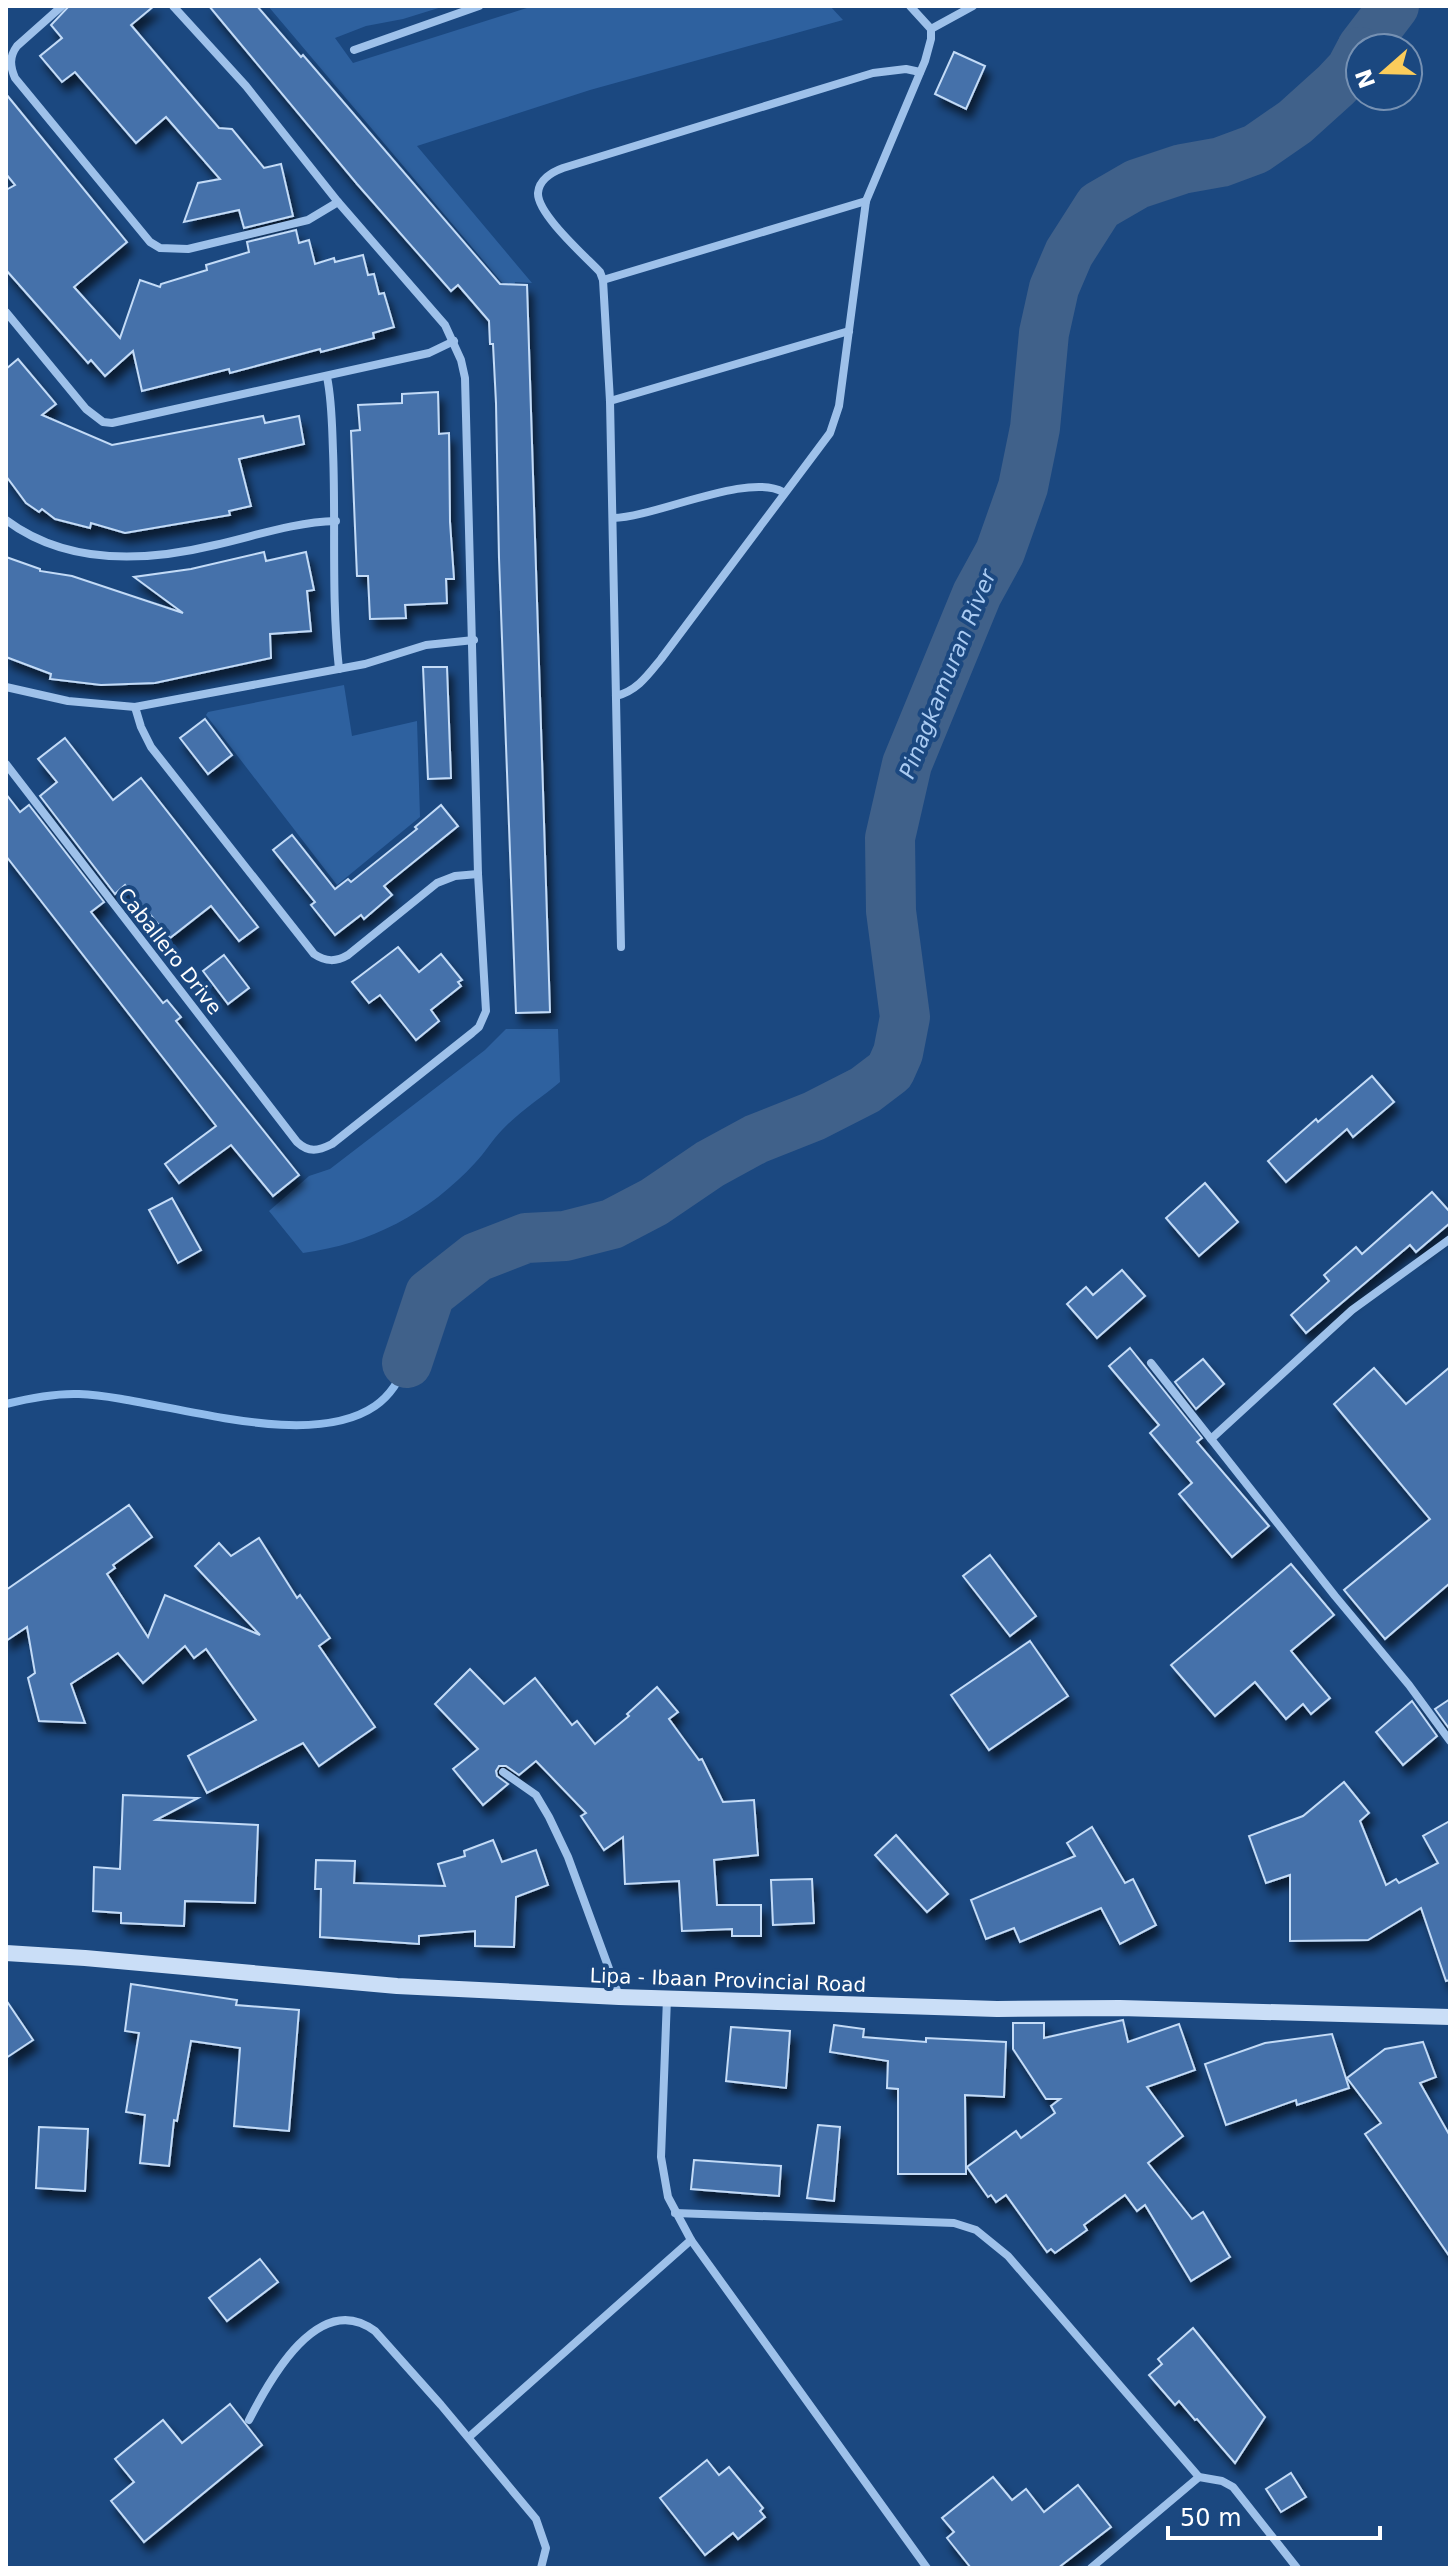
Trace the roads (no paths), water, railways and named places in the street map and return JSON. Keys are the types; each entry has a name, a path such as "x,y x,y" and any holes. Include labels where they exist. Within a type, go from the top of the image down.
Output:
{"main road":[{"name":"Lipa - Ibaan Provincial Road","path":"6,1953 397,1986 619,1997 997,2009 1120,2008 1450,2017"}],"street":[{"path":"62,6 17,46 12,53 11,68 15,78 150,242 160,248 188,249 308,220 326,212 338,202"},
{"path":"135,707 151,747 314,954 322,959 340,960 348,955 437,883 455,876 478,874 465,378 454,341 445,325 338,202 246,86 173,6"},
{"path":"354,50 479,6"},
{"path":"616,696 633,690 661,659 830,433 836,420 866,201 931,39 931,29 910,6"},
{"path":"931,29 973,6"},
{"path":"621,947 610,401 603,280 600,272 562,232 540,203 538,195 541,185 554,171 873,73 906,69 920,72"},
{"path":"603,280 866,201"},
{"path":"6,312 86,409 103,422 127,422 327,377 429,353 454,341"},
{"path":"610,401 849,331"},
{"path":"327,377 336,521 336,644 339,669"},
{"path":"613,518 633,516 746,487 769,487 783,492"},
{"path":"6,520 34,538 60,547 84,553 128,557 163,555 307,522 336,521"},
{"path":"6,687 68,701 135,707 365,664 426,645 474,640"},
{"name":"Caballero Drive","path":"6,764 305,1149 314,1151 332,1144 472,1033 484,1020 486,1000 478,874"},
{"path":"1211,1439 1352,1310 1450,1239"},
{"path":"1151,1363 1409,1685 1450,1741"},
{"path":"503,1772 536,1795 549,1817 568,1857 619,1997"},
{"path":"667,1998 661,2157 663,2179 675,2213 691,2240 927,2568"},
{"path":"675,2213 954,2223 976,2230 1008,2256 1199,2477 1222,2481 1233,2487 1297,2568"},
{"path":"469,2437 691,2240"},
{"path":"249,2420 266,2387 288,2355 324,2326 352,2320 364,2323 375,2331 469,2437 536,2519 546,2548 541,2568"},
{"path":"1091,2568 1199,2477"}],"waterway":[{"name":"Pinagkamuran River","path":"1374,32 1394,6"},
{"name":"Pinagkamuran River","path":"407,1363 430,1294 477,1257 526,1238 565,1236 612,1224 654,1202 710,1164 756,1139 814,1116 865,1090 890,1071 898,1053 905,1017 891,911 890,838 907,764 977,594 1000,552 1023,487 1035,428 1044,333 1054,288 1069,253 1099,206 1137,184 1182,169 1221,162 1256,149 1295,122 1344,76"},
{"path":"6,1404 42,1396 79,1394 112,1397 230,1419 310,1425 345,1419 375,1406 394,1387 407,1363"}]}
